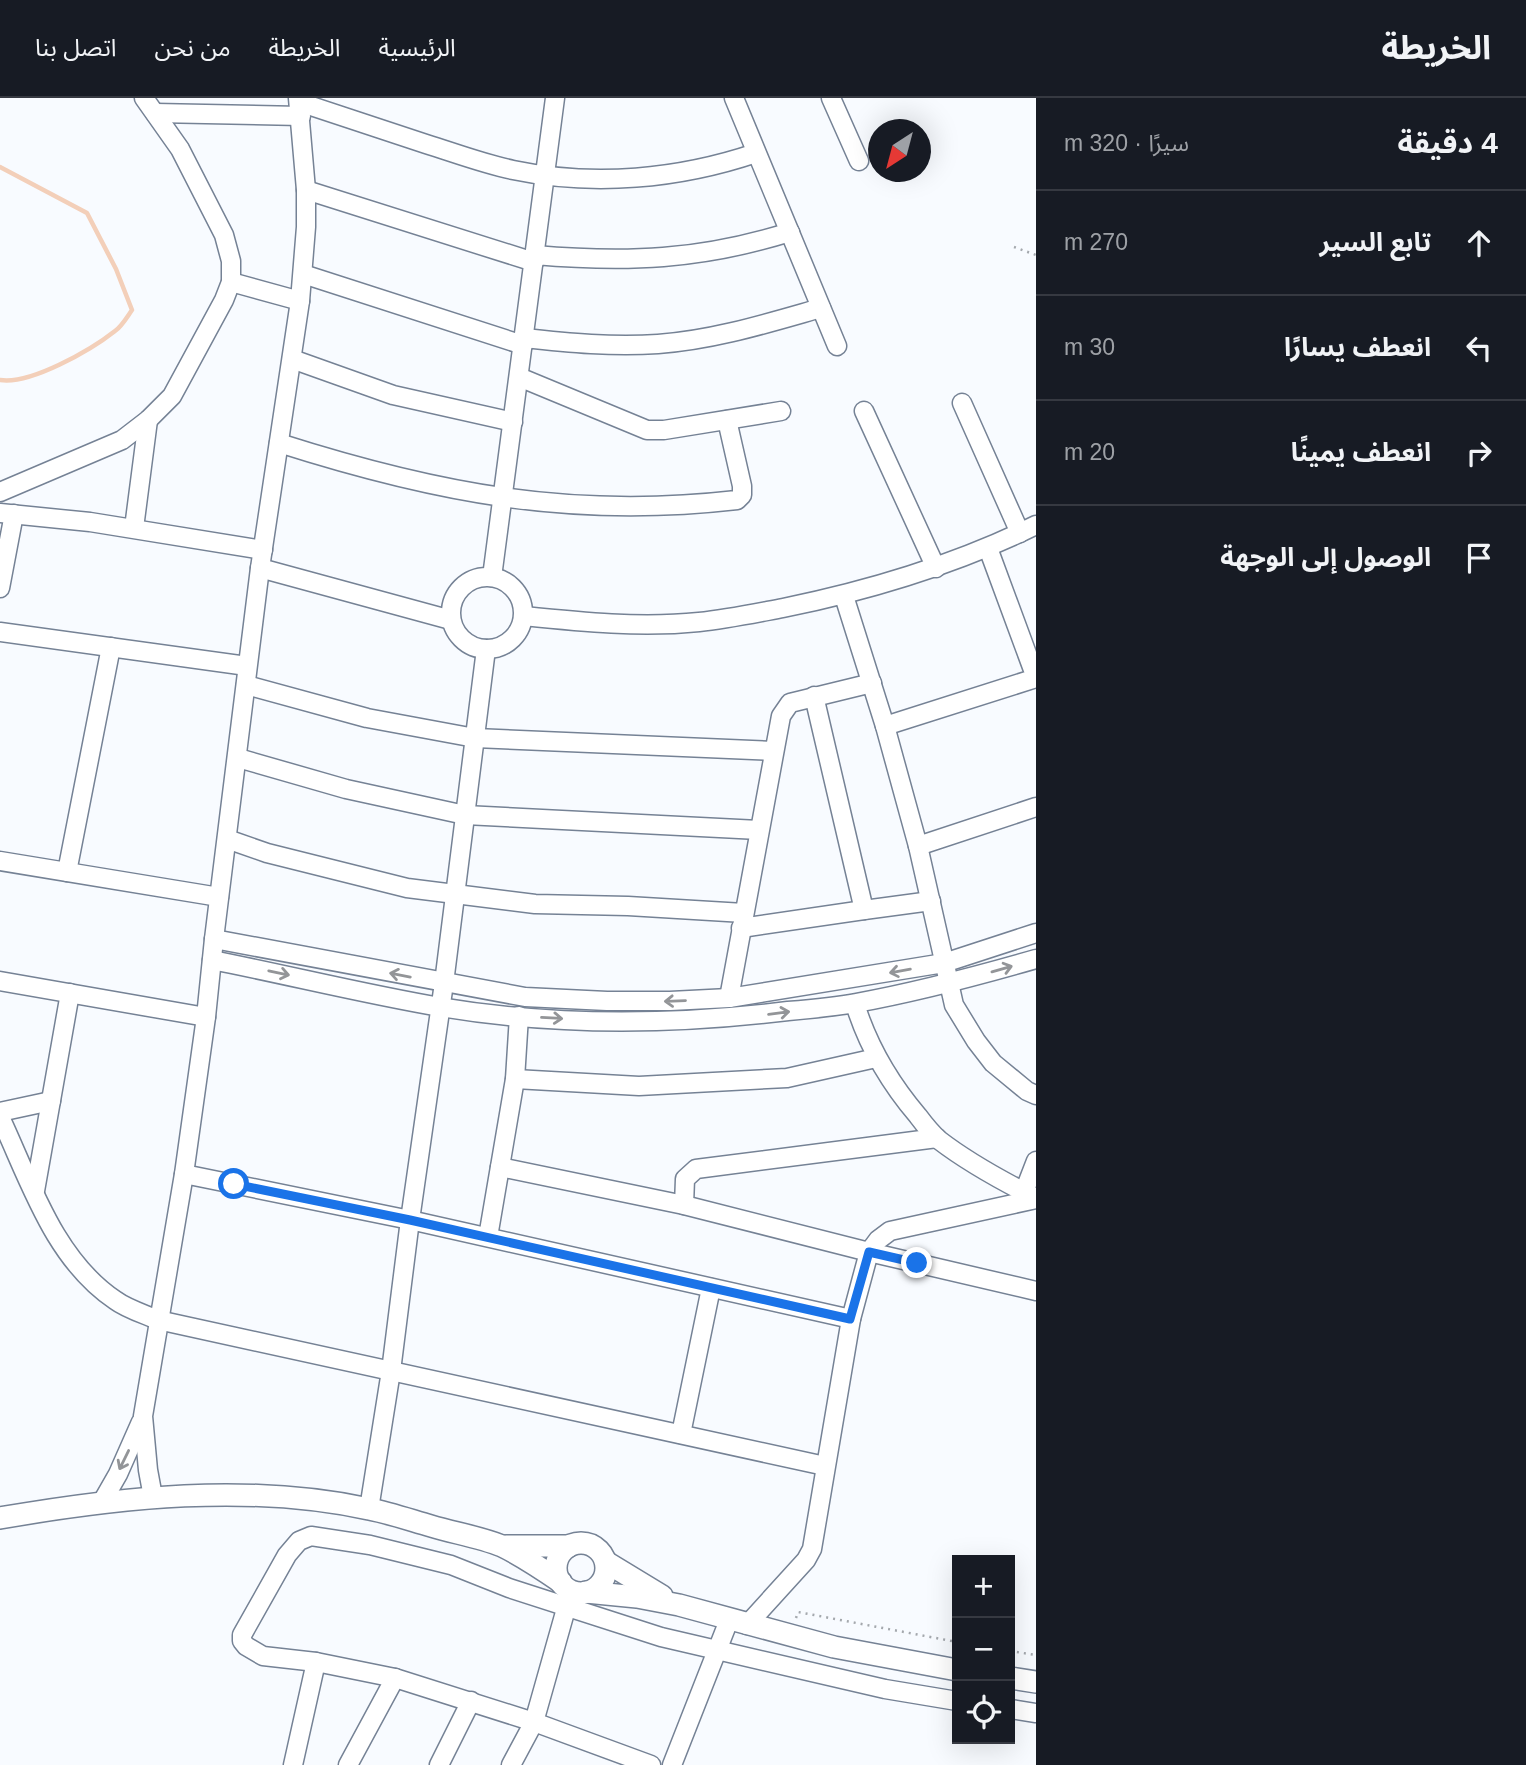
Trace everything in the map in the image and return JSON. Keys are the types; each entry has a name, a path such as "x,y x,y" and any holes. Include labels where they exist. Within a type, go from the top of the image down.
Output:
{"main road":[{"path":"0,1518 153,1497 282,1498 369,1509 500,1546 536,1565 571,1593 636,1597 679,1605 834,1647 952,1669"},
{"path":"500,1546 569,1546 584,1542 591,1544 603,1555 606,1575 598,1586 571,1593"},
{"path":"569,1546 562,1551 556,1566 571,1593"},
{"path":"606,1562 679,1605"},
{"path":"1015,1679 1036,1682"}],"street":[{"path":"0,492 122,440 148,420 172,396 231,282 231,261 224,235 194,173 144,98"},
{"path":"492,577 555,98"},
{"path":"733,98 837,346"},
{"path":"831,98 859,161"},
{"path":"155,113 299,105 472,159 512,170 545,175 651,177 703,169 756,153"},
{"path":"102,1502 132,1445 143,1416 184,1174 206,1017 247,666 303,274 306,190 299,105"},
{"path":"306,190 534,259 612,260 675,257 733,248 790,232"},
{"path":"303,274 524,342 659,344 735,331 821,308"},
{"path":"231,282 300,301"},
{"path":"292,359 393,395 513,422"},
{"path":"519,377 648,430 664,430 781,411"},
{"path":"524,617 571,622 698,622 844,596 936,568 1028,529 962,403"},
{"path":"864,411 936,568"},
{"path":"134,528 148,420"},
{"path":"279,443 388,475 503,499 607,508 674,506 737,500 743,491 726,420"},
{"path":"0,588 7,514 134,528 263,550"},
{"path":"885,726 1036,678 988,548"},
{"path":"260,568 451,620"},
{"path":"492,577 506,581 514,588 523,606 524,617 521,627 507,644 486,649 474,647 463,640 451,620 451,607 462,586 472,579 492,577"},
{"path":"844,596 872,682 918,846 954,1005 993,1063 1027,1091 1036,1095"},
{"path":"0,632 247,666"},
{"path":"67,872 111,647"},
{"path":"369,1509 391,1371 441,1007 486,649"},
{"path":"729,998 778,724 786,706 814,695 872,682"},
{"path":"246,685 367,718 475,738 773,751"},
{"path":"814,695 864,909"},
{"path":"238,758 346,789 465,816 759,830"},
{"path":"918,846 1036,807"},
{"path":"227,839 267,853 407,888 535,904 628,906 743,921 931,901"},
{"path":"0,861 219,897"},
{"path":"214,939 525,997 670,1002 729,998 944,963 1036,933"},
{"path":"212,960 441,1007 598,1021 675,1021 734,1018 855,1004 949,984 1036,959"},
{"path":"0,981 206,1017"},
{"path":"35,1191 70,993"},
{"path":"855,1004 876,1058 902,1097 937,1138 975,1165 1032,1197"},
{"path":"488,1237 515,1079 519,1016"},
{"path":"515,1079 639,1086 774,1079 876,1058"},
{"path":"51,1101 0,1114 35,1191 71,1260 92,1283 117,1302 159,1320 825,1466"},
{"path":"684,1205 685,1179 696,1169 937,1138"},
{"path":"1032,1197 1036,1161"},
{"path":"500,1167 684,1205 1036,1291"},
{"path":"184,1174 410,1220 850,1319"},
{"path":"672,1765 716,1650 738,1623 806,1560 812,1549 850,1319 869,1252 878,1240 890,1231 1032,1197"},
{"path":"681,1434 711,1288"},
{"path":"143,1416 153,1497"},
{"path":"651,1765 621,1761 534,1722 394,1678 316,1662 263,1656 242,1641 243,1635 287,1555 299,1541 311,1536 370,1545 571,1593 661,1637 885,1689 952,1700"},
{"path":"511,1765 534,1722 571,1593"},
{"path":"293,1765 316,1662"},
{"path":"348,1765 394,1678"},
{"path":"439,1765 471,1701"},
{"path":"1015,1710 1036,1713"}],"path":[{"path":"1013,247 1036,255"},
{"path":"797,1612 952,1641"},
{"path":"1015,1652 1036,1656"}],"waterway":[{"path":"0,167 87,213 116,269 132,310 118,329 76,356 43,372 13,380 0,380"}],"route":[{"path":"234,1184 410,1220 850,1319 869,1252 917,1263"}]}
